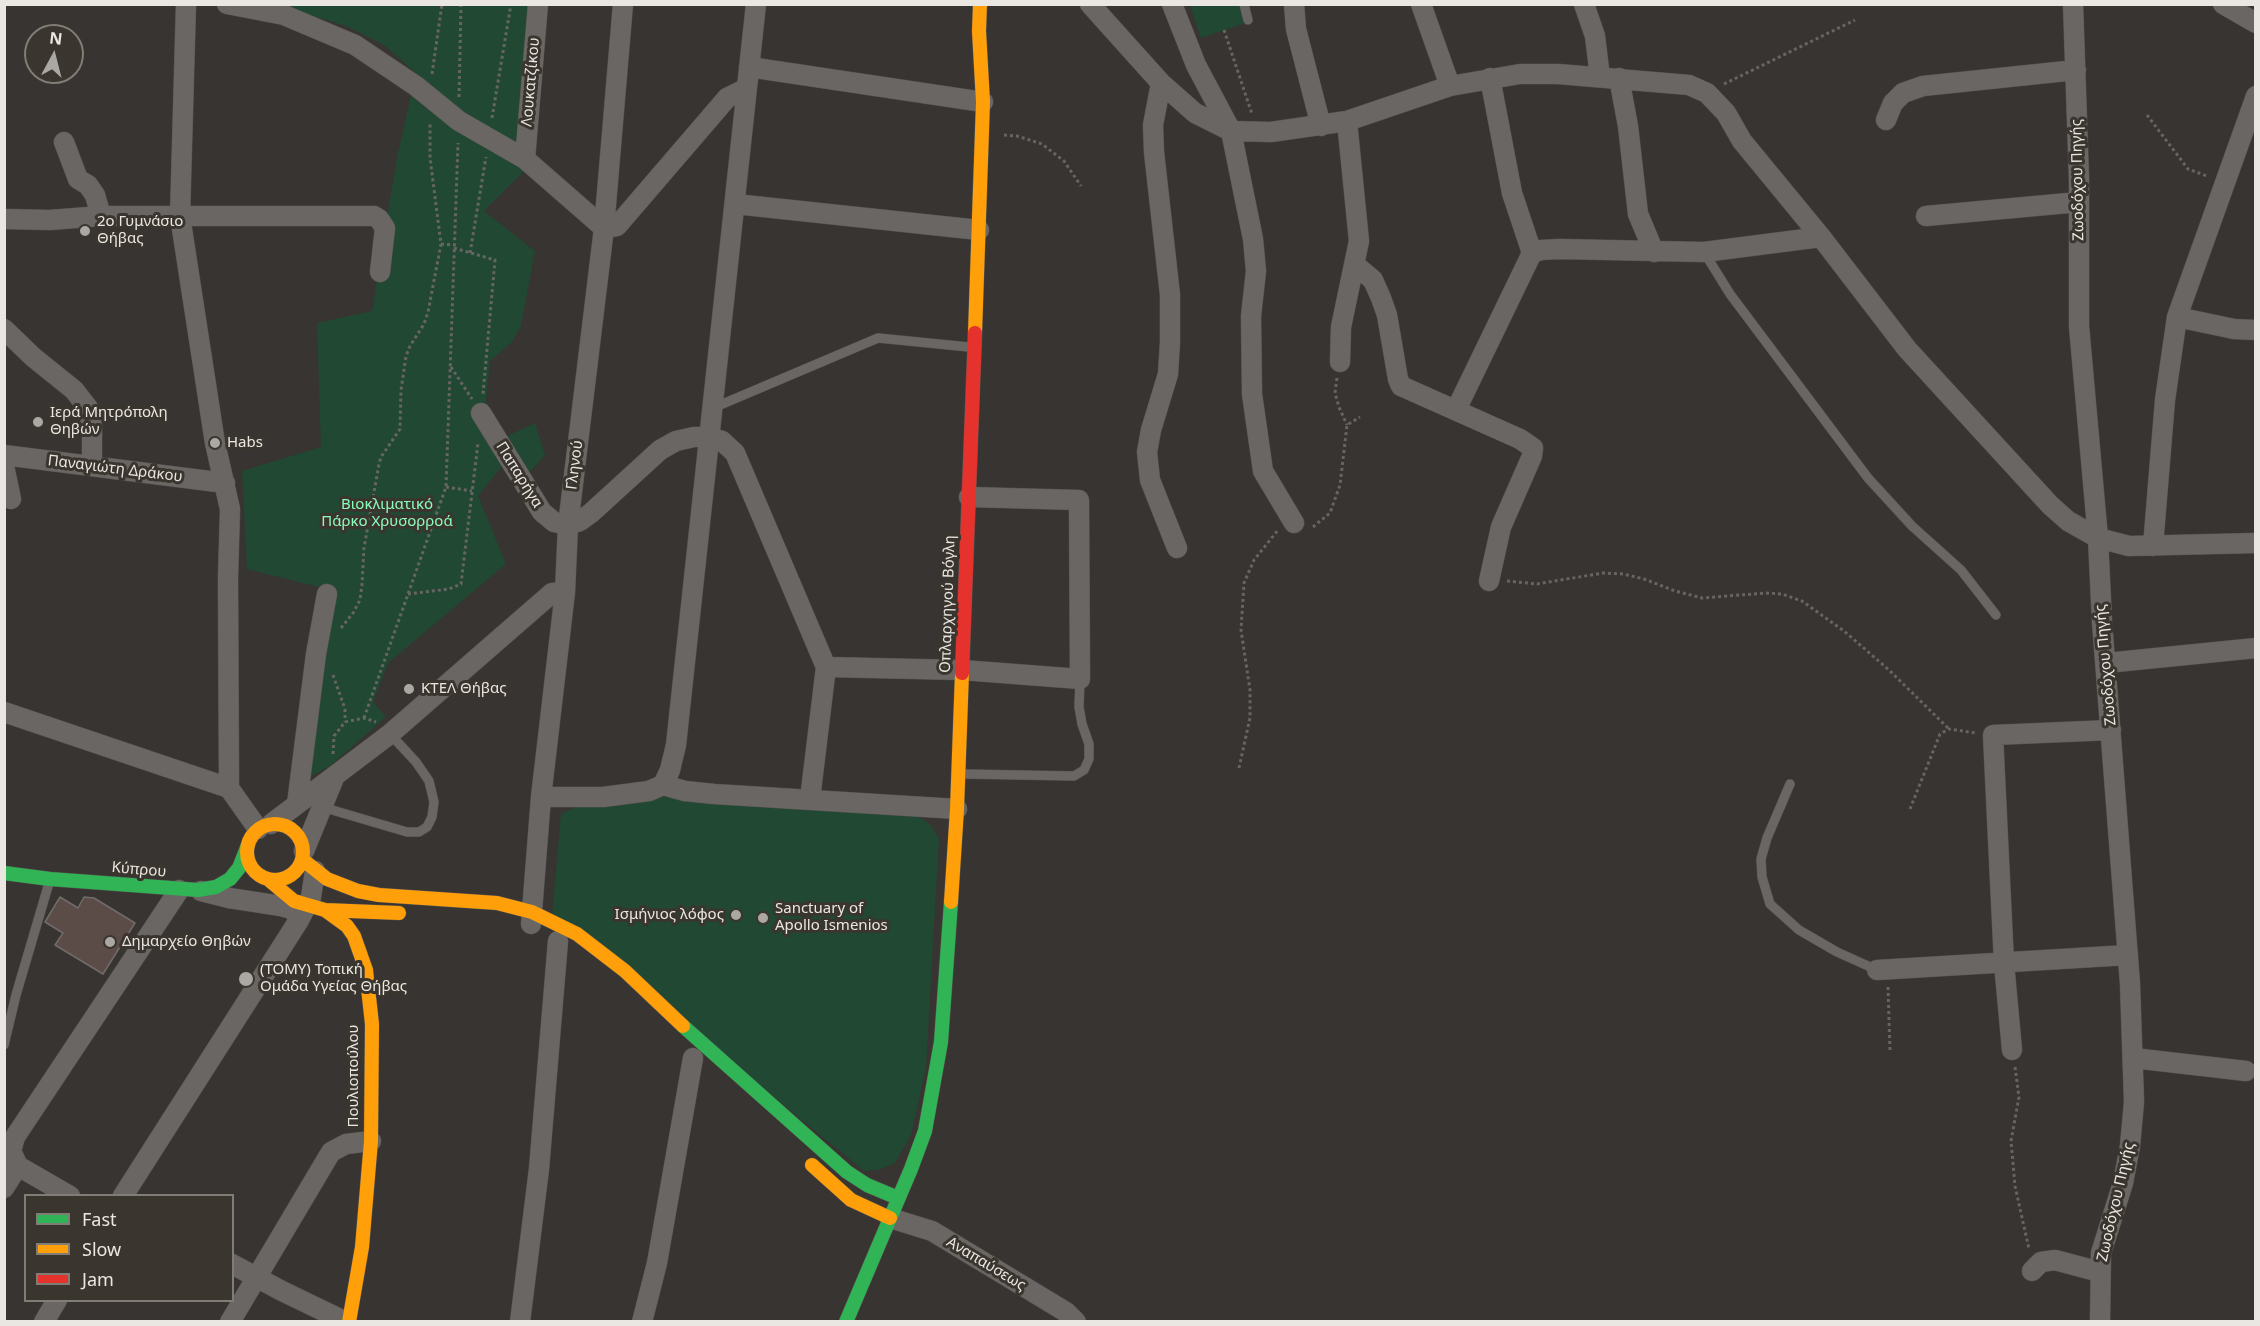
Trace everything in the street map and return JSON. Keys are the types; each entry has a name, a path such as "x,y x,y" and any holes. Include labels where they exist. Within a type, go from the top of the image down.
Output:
{"street":[{"path":"186,4 180,216 215,443 230,508 229,788 259,833"},
{"path":"226,4 284,15 355,45 459,121 525,159 604,228 617,226 727,98 747,88"},
{"name":"Λουκατζίκου","path":"525,159 538,4"},
{"name":"Γληνού","path":"520,1322 539,1169 547,933 541,797 566,592 568,525 604,228 623,4"},
{"path":"663,785 670,770 676,744 678,708 710,438 756,4"},
{"name":"Οπλαρχηγού Βόγλη","path":"846,1322 925,1131 941,1042 957,809 984,102 979,31 980,4"},
{"path":"1090,4 1161,83 1195,112 1231,131 1271,132 1321,126 1347,121 1450,86 1490,78 1539,74 1689,85 1707,93 1726,113 1742,141 1821,237 1907,349 2034,488 2068,521 2112,544 2153,546 2256,543"},
{"path":"1172,4 1196,65 1231,131 1253,239 1256,271 1251,316 1252,393 1263,471 1293,519"},
{"path":"1294,4 1296,29 1321,126"},
{"path":"1421,4 1450,86"},
{"path":"1584,4 1628,126 1638,214 1654,252"},
{"name":"Ζωοδόχου Πηγής","path":"2073,4 2079,202 2079,326 2098,538 2128,955 2134,1102 2130,1146 2123,1183 2102,1253 2100,1322"},
{"path":"2223,4 2256,24"},
{"path":"749,67 984,102"},
{"path":"1886,120 1893,103 1903,93 1923,86 2076,70"},
{"path":"1490,78 1512,193 1532,254"},
{"path":"1161,83 1153,125 1170,296 1170,342 1168,374 1151,430 1147,452 1150,480 1177,548"},
{"path":"2153,546 2165,400 2177,317 2256,96"},
{"path":"1340,362 1341,327 1359,241 1347,121"},
{"path":"64,142 78,179 88,185 95,195 101,216"},
{"path":"1926,216 2079,202"},
{"path":"735,204 979,230"},
{"path":"4,219 50,220 101,216 374,216 386,228 380,272"},
{"path":"1456,410 1532,254 1541,250 1559,249 1704,252 1821,237"},
{"path":"1354,264 1373,280 1381,298 1387,315 1401,386 1520,439 1533,448 1532,456 1501,527 1489,581"},
{"path":"2177,317 2234,329 2256,330"},
{"path":"4,329 33,357 74,390 88,408 92,426 92,466"},
{"name":"Παπαρήγα","path":"481,413 542,512 554,522 568,525"},
{"path":"568,525 580,521 591,513 660,450 676,441 694,437 710,438 722,441 735,453 826,667 810,799"},
{"name":"Παναγιώτη Δράκου","path":"4,455 225,483"},
{"path":"4,466 11,499"},
{"path":"826,667 962,670 1080,679 1078,500 969,497"},
{"path":"339,774 322,807 307,861 290,877 280,881 269,880 254,871 247,854 259,833 390,735 552,593 566,592"},
{"path":"297,804 316,654 327,594"},
{"path":"2106,663 2256,648"},
{"path":"4,712 229,788"},
{"path":"2012,1050 2004,963 1993,735 2111,730"},
{"path":"541,797 603,797 649,791 663,785 685,791 714,794 957,809"},
{"path":"124,1194 310,912 314,887 301,839 293,830 283,825 259,833"},
{"name":"Κύπρου","path":"4,873 189,890 216,887 230,879 259,833"},
{"path":"307,861 340,885 368,893 497,903 547,933"},
{"name":"Πουλιοπούλου","path":"269,880 283,894 310,912 347,926 354,936 366,970 372,1024 370,1141 362,1247 347,1322"},
{"path":"4,1188 15,1137 189,890 310,912 417,913"},
{"path":"504,919 547,933 578,934 624,971 848,1172 867,1185 898,1198"},
{"path":"1882,969 2128,955"},
{"path":"642,1322 657,1263 692,1057 692,1034"},
{"path":"2133,1058 2246,1071"},
{"path":"231,1322 331,1152 346,1144 370,1141"},
{"path":"798,1153 851,1200 890,1218"},
{"path":"11,1154 67,1194"},
{"name":"Αναπαύσεως","path":"890,1218 932,1231 1066,1312 1076,1322"},
{"path":"2037,1267 2055,1260 2100,1272"},
{"path":"234,1265 347,1322"},
{"path":"44,1322 56,1302"}],"lane":[{"path":"1244,4 1248,20"},
{"path":"1704,252 1730,294 1868,478 1912,526 1961,570 1996,615"},
{"path":"713,408 878,338 974,347"},
{"path":"958,774 1074,776 1084,770 1089,759 1089,744 1079,707 1080,679"},
{"path":"322,807 407,832 419,832 427,827 432,817 434,802 429,781 416,762 390,735"},
{"path":"1790,784 1767,838 1761,859 1762,877 1770,904 1799,930 1837,952 1882,969"},
{"path":"4,1046 16,995 50,879"}],"path":[{"path":"337,634 360,600 364,548 379,464 381,457 400,429 400,390 406,356 428,312 441,244 430,158 431,99 442,4"},
{"path":"364,718 446,487 461,4"},
{"path":"1707,93 1855,20"},
{"path":"1224,30 1258,132"},
{"path":"2147,116 2188,169 2203,175 2227,179"},
{"path":"982,132 1017,136 1042,144 1064,161 1081,186"},
{"path":"441,244 454,245"},
{"path":"1239,768 1250,718 1250,690 1241,630 1244,583 1254,560 1293,519 1302,527 1312,528 1330,513 1340,485 1347,425 1335,393 1340,362"},
{"path":"450,365 481,413"},
{"path":"1347,425 1360,417"},
{"path":"446,487 472,491"},
{"path":"1489,581 1537,584 1603,573 1623,574 1644,579 1702,598 1782,594 1802,601 1844,631 1889,670 1949,729 1993,735"},
{"path":"332,669 345,709 345,722"},
{"path":"339,774 332,745 338,728 345,722 354,718 364,718 380,724 390,735"},
{"path":"1910,809 1940,734 1949,729"},
{"path":"1882,969 1890,1051"},
{"path":"2012,1050 2019,1097 2011,1141 2015,1186 2029,1249 2037,1267"}],"green space":[{"name":"Βιοκλιματικό Πάρκο Χρυσορροά","path":"278,5 531,5 518,165 524,171 484,211 535,251 521,326 512,342 490,361 486,401 505,437 535,423 545,455 522,481 510,456 478,496 506,564 388,663 373,702 386,717 331,765 306,779 335,591 247,569 242,471 321,447 317,323 372,311 397,157 416,73 384,45 346,26"},
{"path":"1190,5 1239,5 1245,23 1201,38"},
{"path":"662,797 913,813 930,824 939,839 926,1068 911,1135 895,1163 878,1170 864,1171 552,915 561,814 576,807"}],"building":[{"path":"60,897 78,908 84,897 94,898 135,923 103,974 55,945 63,933 45,922"}],"traffic: fast":[{"path":"4,873 50,879 198,890 216,887 230,879 239,868 248,845"},
{"path":"846,1322 925,1131 941,1042 951,902"},
{"path":"683,1026 847,1172 867,1185 898,1198"}],"traffic: slow":[{"path":"975,333 983,102 979,31 980,4"},
{"path":"951,902 962,673"},
{"path":"269,824 281,824 295,832 303,846 303,852 301,863 295,872 281,880 269,880 252,868 247,858 247,846 259,829 269,824"},
{"path":"303,860 327,879 358,891 379,895 497,903 532,912 577,934 625,971 683,1026"},
{"path":"269,880 294,901 325,910 347,926 354,936 366,970 372,1024 371,1141 362,1247 349,1322"},
{"path":"325,910 399,913"},
{"path":"812,1165 851,1200 890,1218"}],"traffic: jam":[{"path":"962,673 975,333"}],"place":[{"name":"2ο Γυμνάσιο Θήβας","path":"85,231"},
{"name":"Ιερά Μητρόπολη Θηβών","path":"38,422"},
{"name":"Habs","path":"215,443"},
{"name":"ΚΤΕΛ Θήβας","path":"409,689"},
{"name":"Ισμήνιος λόφος","path":"736,915"},
{"name":"Sanctuary of Apollo Ismenios","path":"763,918"},
{"name":"Δημαρχείο Θηβών","path":"110,942"},
{"name":"(ΤΟΜΥ) Τοπική Ομάδα Υγείας Θήβας","path":"246,979"}]}
